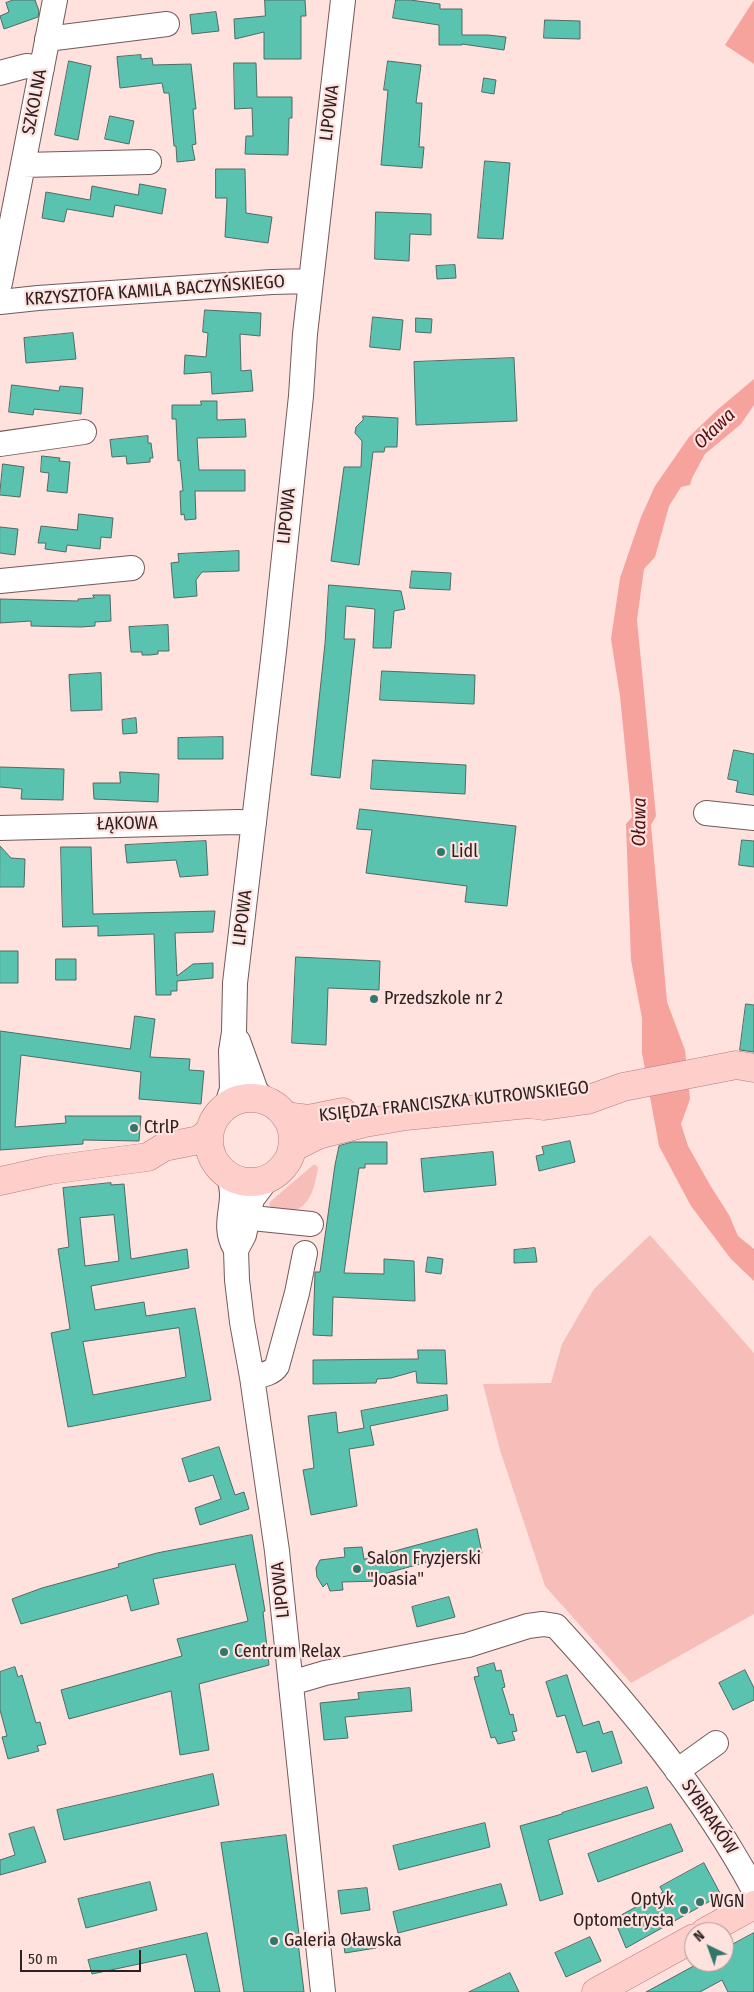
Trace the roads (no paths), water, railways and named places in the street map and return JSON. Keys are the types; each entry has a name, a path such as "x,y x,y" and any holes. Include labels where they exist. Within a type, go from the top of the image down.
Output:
{"main road":[{"name":"KSIĘDZA FRANCISZKA KUTROWSKIEGO","path":"292,1148 318,1135 365,1123 406,1116 529,1104 544,1106 587,1100 623,1087 726,1066 736,1065 754,1068"},
{"name":"KSIĘDZA FRANCISZKA KUTROWSKIEGO","path":"275,1108 314,1118 353,1110 526,1090 586,1086 623,1087"},
{"path":"148,1157 163,1162 197,1160 247,1182 267,1179 284,1167 292,1148 290,1126 275,1108 245,1098 227,1105 214,1118 208,1140 210,1152 222,1170"},
{"path":"0,1181 50,1170 148,1157 164,1147 199,1140 210,1131"},
{"path":"723,1922 754,1905"},
{"path":"596,1992 684,1944"}],"street":[{"name":"SZKOLNA","path":"0,283 55,0"},
{"name":"LIPOWA","path":"227,1105 232,1089 231,1051 234,1032 235,983 301,396 304,334 343,0"},
{"path":"47,39 167,24"},
{"path":"0,72 26,66 42,68"},
{"path":"23,165 149,162"},
{"name":"KRZYSZTOFA KAMILA BACZYŃSKIEGO","path":"0,302 272,282 311,281"},
{"path":"0,444 84,432"},
{"path":"0,581 132,568"},
{"path":"706,813 754,818"},
{"name":"ŁĄKOWA","path":"0,828 254,823"},
{"name":"LIPOWA","path":"234,1032 256,1091 275,1108"},
{"name":"LIPOWA","path":"222,1170 232,1190 228,1228 230,1238 236,1250 242,1322 252,1376 277,1551 323,1992"},
{"name":"LIPOWA","path":"236,1250 244,1235 252,1199 267,1179"},
{"path":"252,1218 311,1224"},
{"path":"252,1376 264,1375 275,1370 277,1366 297,1293 305,1253"},
{"path":"291,1683 325,1673 468,1645 528,1626 543,1624 556,1626 587,1660 674,1766"},
{"name":"SYBIRAKÓW","path":"716,1743 674,1766 728,1844 754,1890"}],"water":[{"path":"754,0 754,64 725,45"},
{"name":"Oława","path":"754,379 754,405 741,424 705,454 690,485 681,487 669,506 655,557 644,569 637,620 656,816 651,825 667,1002 685,1050 690,1099 681,1124 688,1146 729,1215 738,1236 754,1249 754,1281 731,1259 691,1206 659,1146 642,1053 642,1018 631,960 626,824 632,817 620,696 611,639 620,578 641,517 655,486 689,437"}],"place":[{"name":"Lidl","path":"441,852"},
{"name":"Przedszkole nr 2","path":"374,999"},
{"name":"CtrlP","path":"134,1128"},
{"name":"Salon Fryzjerski \"Joasia\"","path":"357,1569"},
{"name":"Centrum Relax","path":"224,1652"},
{"name":"WGN","path":"700,1902"},
{"name":"Optyk Optometrysta","path":"684,1910"},
{"name":"Galeria Oławska","path":"274,1941"}]}
